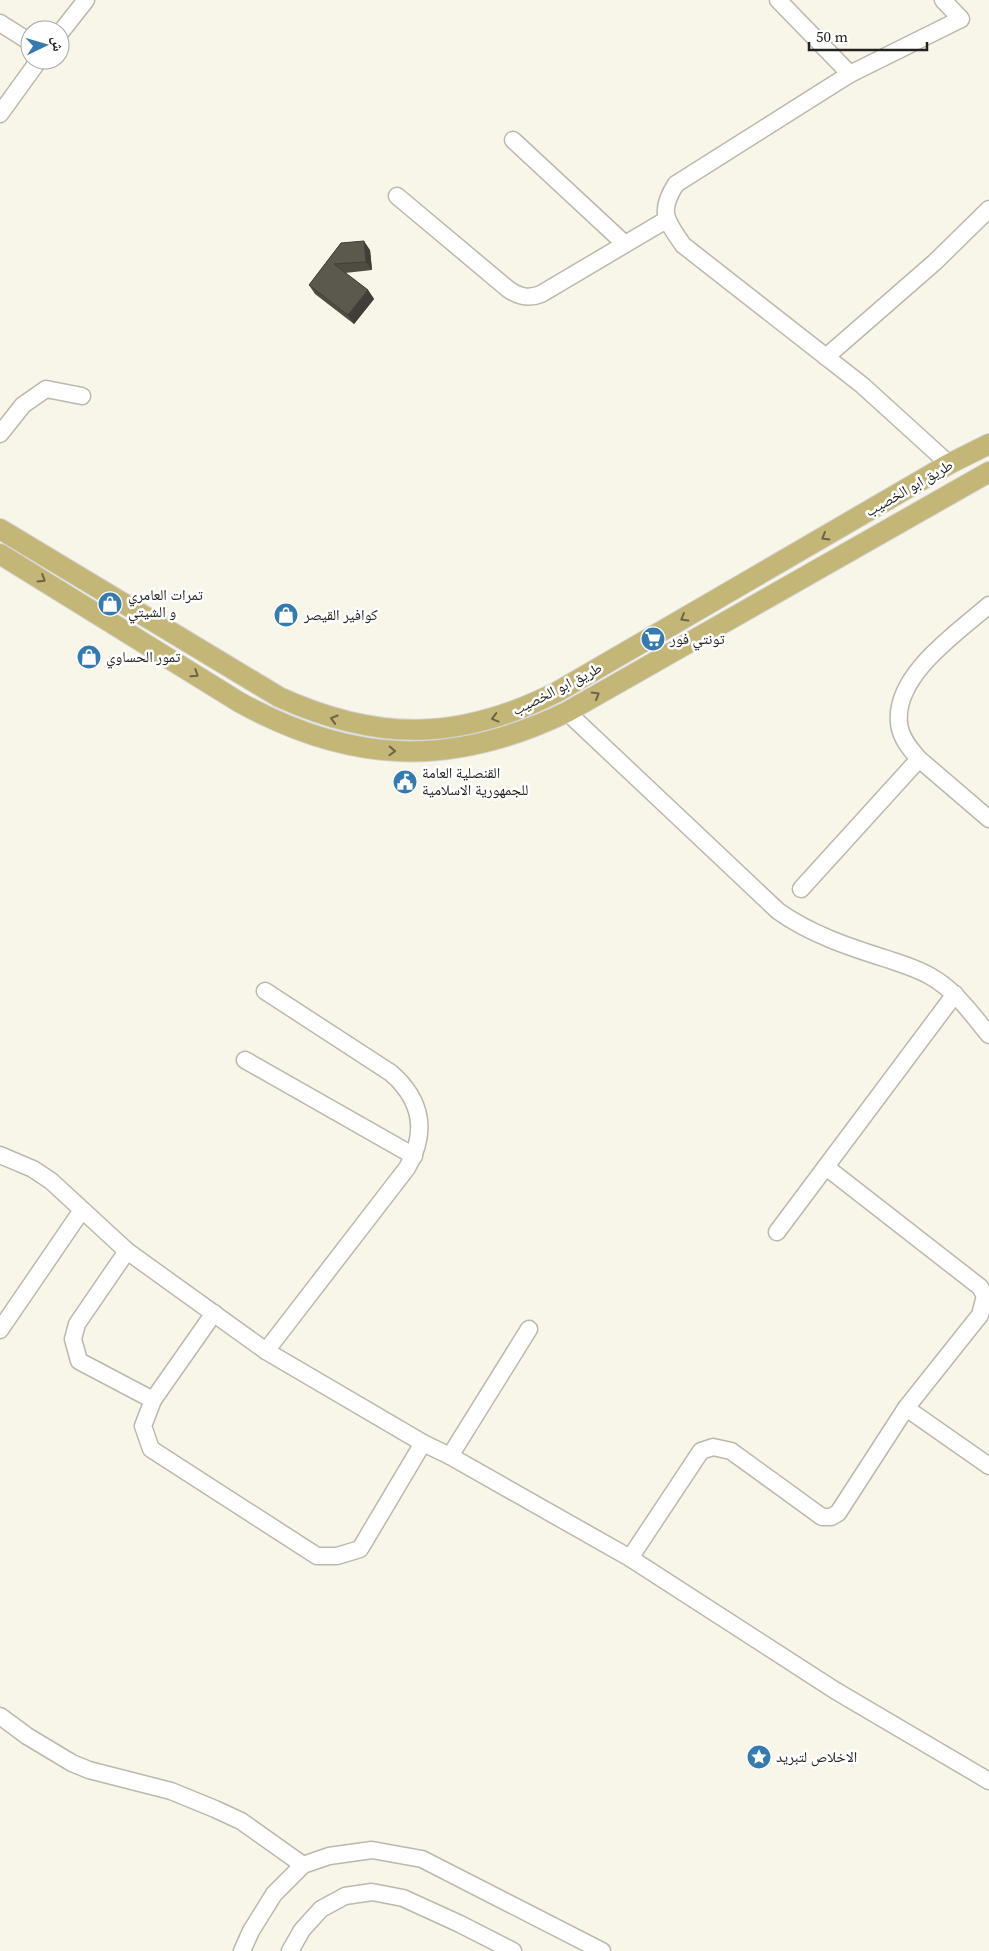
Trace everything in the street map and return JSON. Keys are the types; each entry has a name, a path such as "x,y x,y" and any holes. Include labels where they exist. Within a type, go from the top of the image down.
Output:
{"main road":[{"name":"طريق ابو الخصيب","path":"0,529 278,697 332,718 360,725 418,730 447,728 504,716 557,692 949,464 989,444"},
{"name":"طريق ابو الخصيب","path":"0,554 238,702 294,730 324,740 355,747 417,752 479,744 539,726 567,712 989,472"},
{"path":"847,524 860,544"}],"street":[{"path":"70,20 86,0"},
{"path":"778,0 850,74"},
{"path":"943,0 961,19 850,74 676,184 668,198 666,220 683,245 862,385 949,464"},
{"path":"0,23 20,36"},
{"path":"0,114 32,70"},
{"path":"513,140 625,244"},
{"path":"397,196 508,289 520,296 534,297 541,294 666,220"},
{"path":"826,357 935,262 989,209"},
{"path":"0,434 23,405 46,389 82,396"},
{"path":"989,605 923,664 904,693 899,708 899,724 910,748 919,759 989,819"},
{"path":"567,712 765,900 794,922 816,933 913,967 931,977 955,994 989,1035"},
{"path":"802,889 919,759"},
{"path":"265,991 391,1073 410,1092 419,1117 418,1144 407,1168 266,1351"},
{"path":"777,1232 955,994"},
{"path":"245,1060 414,1156"},
{"path":"0,1155 33,1169 51,1181 68,1194 82,1210 127,1251 266,1351 422,1442 630,1558 836,1690 989,1781"},
{"path":"630,1558 701,1451 714,1447 731,1451 822,1517 831,1517 838,1512 906,1408 980,1315 985,1296 980,1287 826,1166"},
{"path":"0,1330 82,1210"},
{"path":"127,1251 77,1324 73,1338 79,1361 153,1400"},
{"path":"214,1313 153,1400 143,1426 151,1449 317,1556 337,1556 360,1549 422,1442"},
{"path":"450,1456 529,1329"},
{"path":"906,1408 989,1466"},
{"path":"0,1716 27,1736 72,1763 89,1770 171,1791 215,1808 241,1822 303,1865"},
{"path":"242,1951 250,1931 274,1894 303,1865 330,1856 372,1850 422,1860 602,1951"},
{"path":"290,1951 302,1930 321,1909 345,1896 372,1892 403,1898 460,1924 512,1951"}],"building":[{"path":"364,241 366,262 334,264 368,290 348,315 309,285 341,243"}],"place":[{"name":"تمرات العامري و الشيتي","path":"110,604"},
{"name":"كوافير القيصر","path":"286,615"},
{"name":"تونتي فور","path":"653,639"},
{"name":"تمور الحساوي","path":"89,657"},
{"name":"القنصلية العامة للجمهورية الاسلامية","path":"405,782"},
{"name":"الاخلاص لتبريد","path":"759,1757"}]}
